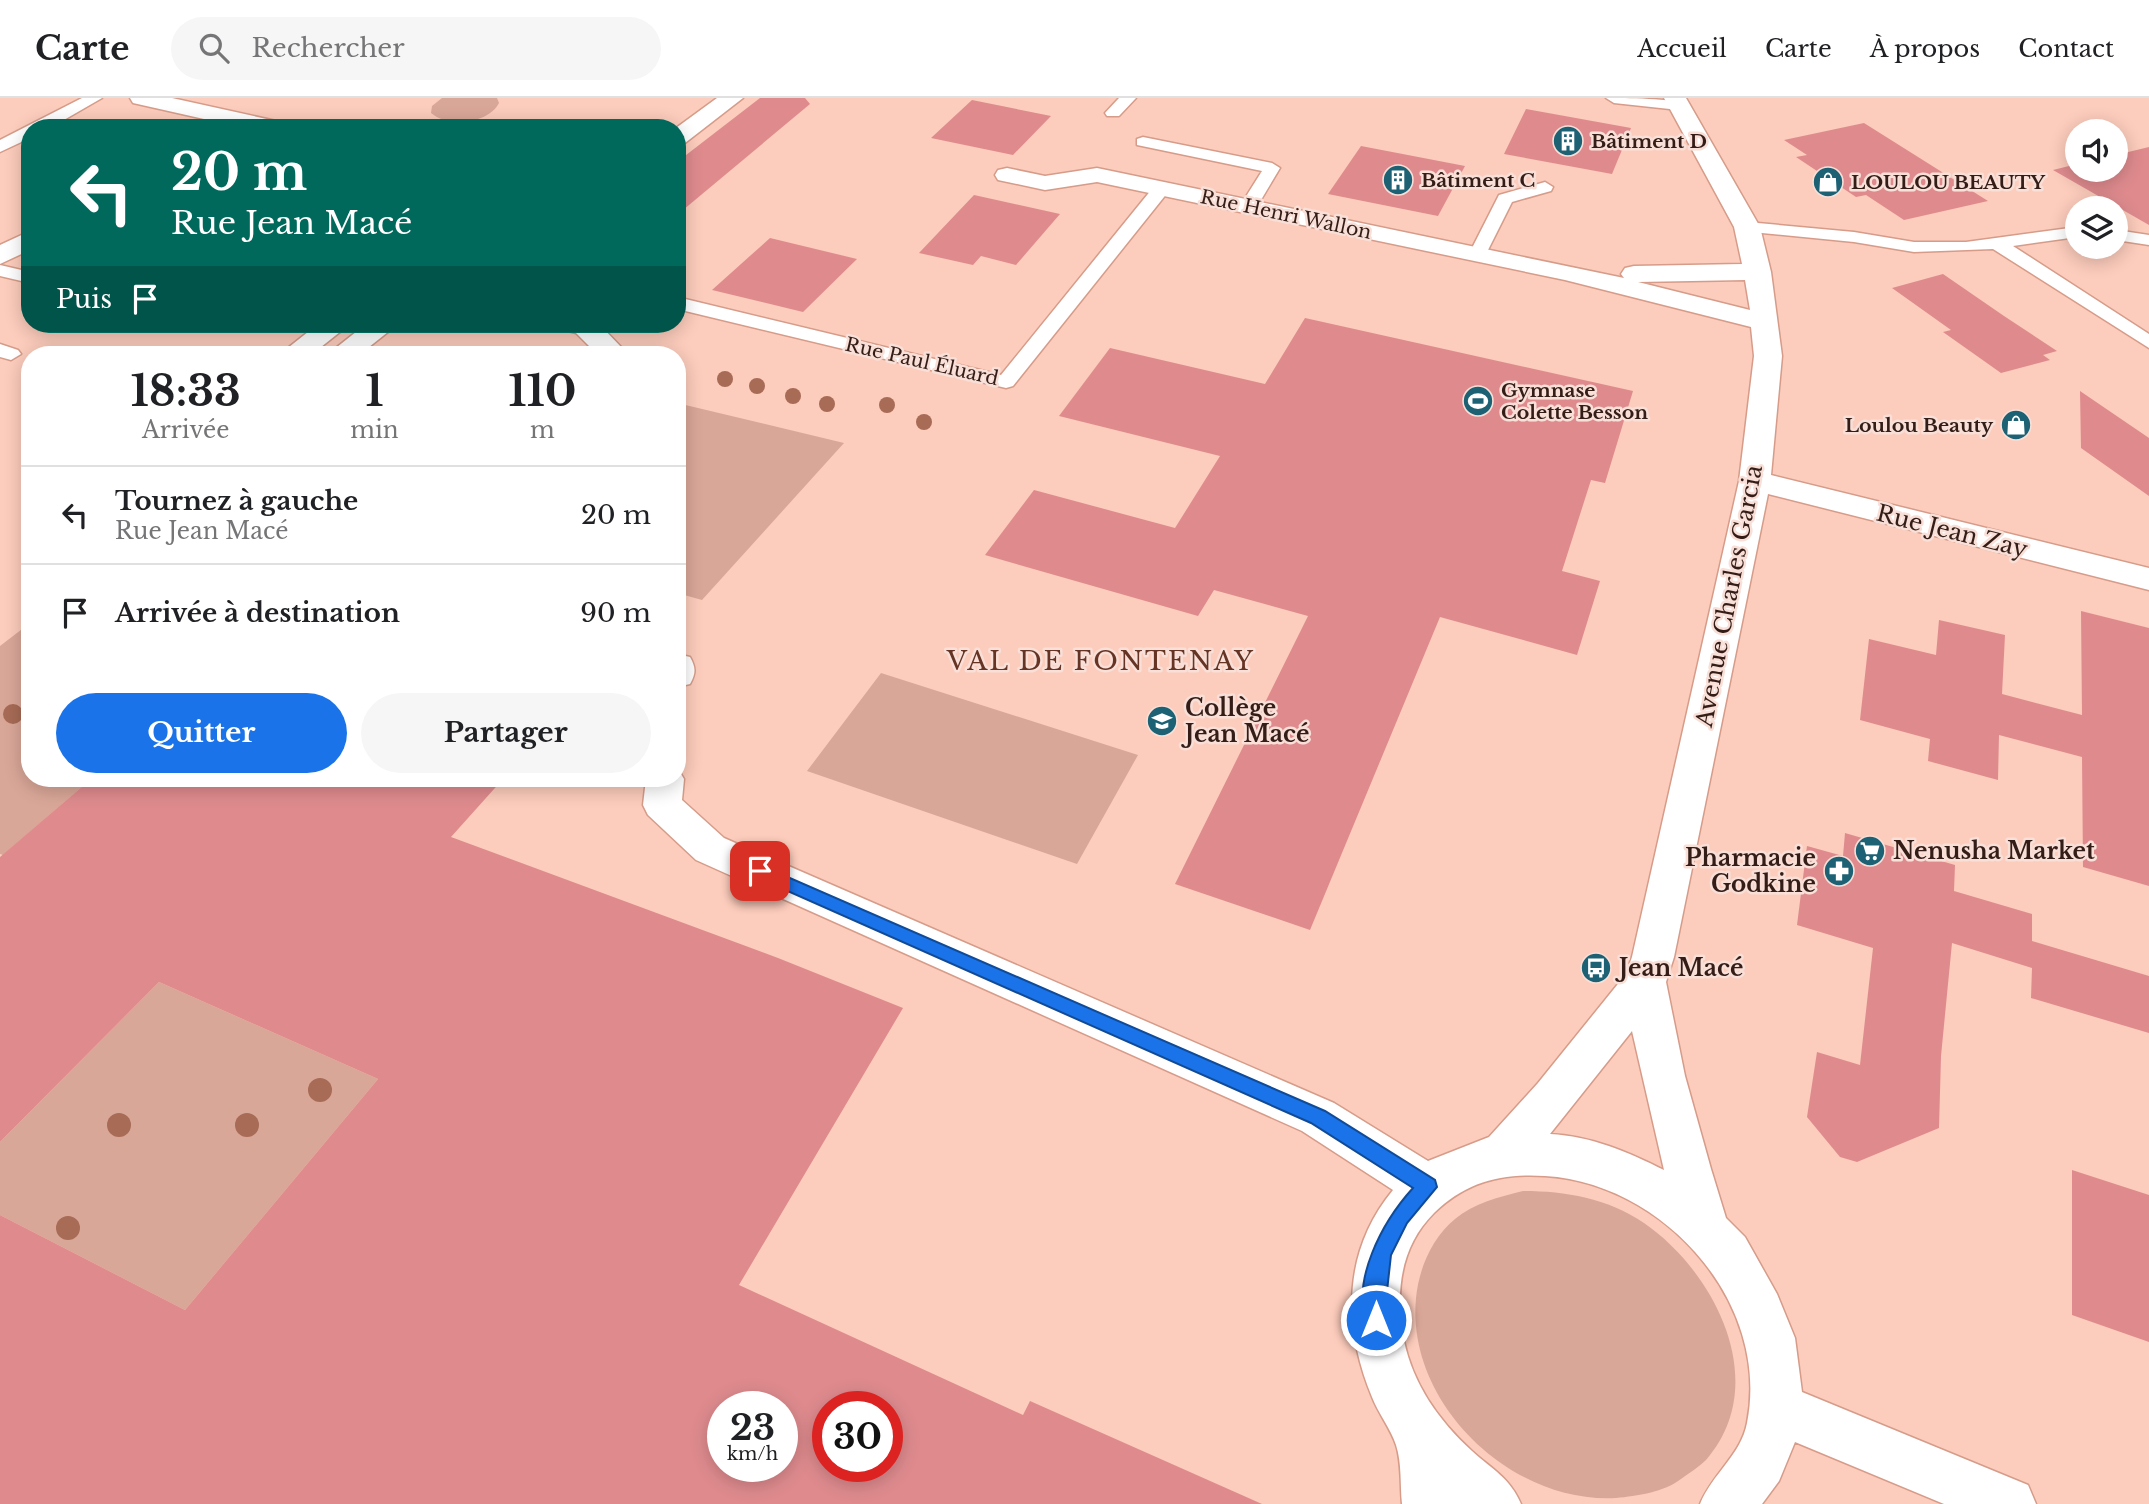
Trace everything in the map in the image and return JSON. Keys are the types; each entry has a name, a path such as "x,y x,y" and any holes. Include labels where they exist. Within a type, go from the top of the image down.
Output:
{"street":[{"path":"141,98 215,119"},
{"path":"686,131 732,98"},
{"name":"Avenue Charles Garcia","path":"1677,101 1747,227 1758,272 1768,356 1755,481 1645,982 1656,1051 1679,1145 1706,1230"},
{"name":"Rue Henri Wallon","path":"1006,175 1045,183 1097,175 1566,272 1766,322"},
{"path":"0,256 21,244"},
{"name":"Rue Henri Wallon","path":"1566,272 1684,275 1758,272"},
{"path":"305,346 323,333"},
{"path":"330,333 342,346"},
{"path":"354,346 372,333"},
{"path":"592,333 606,346"},
{"name":"Rue Jean Zay","path":"1755,481 2149,579"},
{"path":"664,787 662,805 710,849 1318,1117 1428,1187"},
{"name":"Avenue Charles Garcia","path":"1503,1154 1554,1097 1645,982"},
{"path":"1494,1504 1456,1475 1422,1439 1393,1392 1378,1344 1374,1297 1381,1254 1400,1217 1428,1187 1463,1165 1503,1154 1544,1152 1587,1159 1630,1174 1670,1199 1706,1230 1739,1269 1762,1314 1775,1361 1777,1408 1760,1461 1727,1504"},
{"path":"1777,1408 2008,1504"},
{"path":"1422,1439 1429,1504"}],"lane":[{"path":"54,119 94,98"},
{"path":"1113,113 1128,98"},
{"path":"1614,98 1677,101"},
{"path":"0,147 21,136"},
{"path":"1143,142 1272,168 1249,206"},
{"path":"1478,254 1505,199 1545,187"},
{"name":"Rue Paul Éluard","path":"686,305 1006,382 1162,188"},
{"path":"1747,227 1854,237 1914,247 1966,247 2065,234"},
{"path":"2128,237 2149,240"},
{"path":"1996,243 2149,342"},
{"path":"0,270 21,276"}],"shaded area":[{"path":"442,98 497,98 499,103 486,116 477,119 441,119 431,113 432,106"},
{"path":"686,405 844,443 702,600 686,596"},
{"path":"21,630 21,787 82,787 3,855 0,854 0,646"},
{"path":"881,673 1138,755 1077,864 807,771"},
{"path":"159,982 378,1079 185,1310 0,1215 0,1142"},
{"path":"1523,1191 1554,1192 1585,1198 1630,1214 1670,1244 1693,1269 1712,1299 1726,1331 1734,1364 1734,1397 1725,1430 1706,1460 1667,1487 1650,1493 1616,1498 1577,1495 1539,1484 1504,1465 1473,1440 1447,1409 1428,1374 1417,1337 1416,1298 1420,1276 1433,1244 1462,1213 1487,1201"}],"building":[{"path":"760,98 805,98 810,104 686,207 686,155"},
{"path":"972,100 1051,116 1013,155 931,138"},
{"name":"Bâtiment D","path":"1526,109 1631,128 1612,174 1504,154"},
{"path":"1864,123 1988,201 1904,220 1866,195 1856,197 1796,157 1807,155 1784,140"},
{"name":"Bâtiment C","path":"1361,146 1465,166 1438,216 1328,194"},
{"path":"2149,147 2149,225 2128,213 2128,196 2098,196 2074,182 2128,182 2128,152"},
{"path":"2065,167 2065,177 2053,170"},
{"path":"974,195 1060,214 1016,265 981,256 973,265 919,253"},
{"path":"770,238 857,259 803,312 712,290"},
{"path":"1943,274 2057,351 2043,355 2050,360 2001,373 1943,332 1951,330 1892,288"},
{"path":"1305,318 1633,391 1605,483 1591,480 1562,571 1600,581 1577,655 1440,617 1310,930 1175,884 1308,616 1214,590 1198,616 985,555 1034,490 1175,528 1220,456 1059,416 1110,348 1265,384"},
{"path":"2080,391 2149,438 2149,496 2081,448"},
{"path":"2081,611 2149,628 2149,886 2083,867 2082,757 1999,735 1998,780 1928,761 1930,739 1860,720 1869,639 1936,655 1939,620 2005,635 2002,694 2082,715"},
{"path":"82,787 496,787 451,837 778,958 903,1008 739,1285 1023,1415 1030,1401 1262,1504 0,1504 0,1215 185,1310 378,1079 159,982 0,1142 0,857"},
{"path":"1845,833 1955,865 1954,891 2032,914 2032,941 2149,976 2149,1033 2031,998 2032,968 1952,943 1941,1056 1939,1128 1857,1162 1840,1157 1807,1117 1817,1052 1860,1065 1873,948 1797,925 1807,846 1843,856"},
{"path":"2072,1170 2149,1195 2149,1342 2072,1315"}],"place":[{"name":"Bâtiment D","path":"1568,141"},
{"name":"Bâtiment C","path":"1398,180"},
{"name":"LOULOU BEAUTY","path":"1828,182"},
{"name":"Gymnase Colette Besson","path":"1478,401"},
{"name":"Loulou Beauty","path":"2016,425"},
{"name":"Collège Jean Macé","path":"1162,721"},
{"name":"Nenusha Market","path":"1870,851"},
{"name":"Pharmacie Godkine","path":"1839,871"},
{"name":"Jean Macé","path":"1596,968"}],"district":[{"name":"VAL DE FONTENAY","path":"1101,661"}],"route":[{"path":"760,871 1318,1117 1428,1187 1400,1217 1381,1254 1374,1297 1376,1320"}]}
